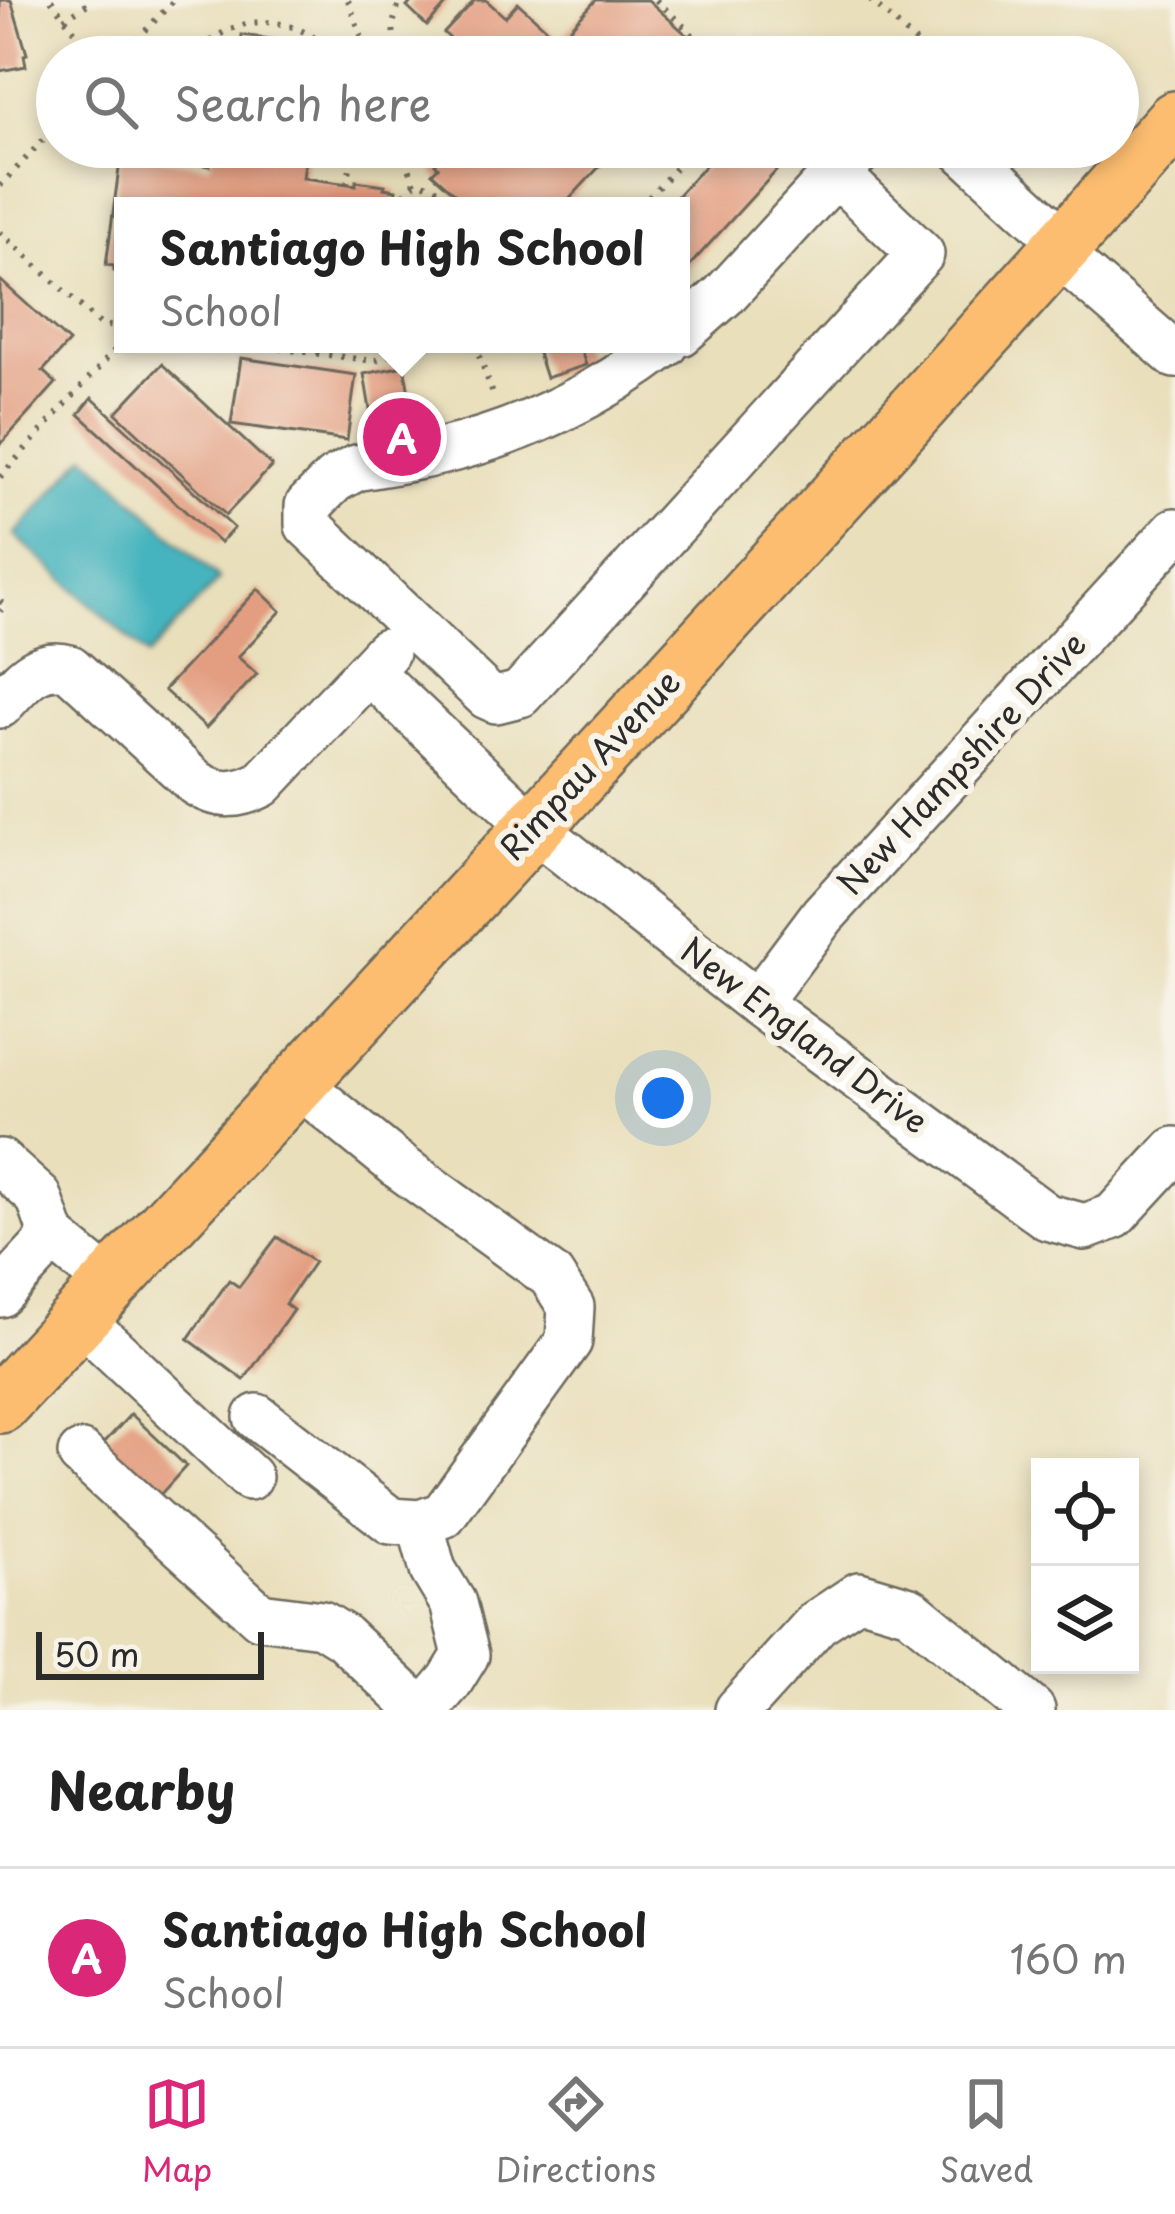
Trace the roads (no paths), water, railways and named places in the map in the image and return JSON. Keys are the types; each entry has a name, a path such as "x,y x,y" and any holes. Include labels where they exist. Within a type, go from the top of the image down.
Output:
{"main road":[{"name":"Rimpau Avenue","path":"1139,161 1175,120"},
{"name":"Rimpau Avenue","path":"0,1404 1133,168"}],"street":[{"path":"690,325 843,168"},
{"path":"653,353 572,404 506,431 442,452 356,468 334,480 308,506 306,517 314,533 487,696 496,700 520,694 921,254 856,168"},
{"path":"981,168 1175,355"},
{"name":"New Hampshire Drive","path":"757,1003 824,915 1175,531"},
{"path":"0,705 33,671 53,664 70,668 196,783 233,794 262,784 413,623"},
{"name":"New England Drive","path":"369,671 533,827 757,1003 1047,1216 1085,1227 1114,1216 1175,1150"},
{"path":"257,1417 391,1521 420,1523 442,1516 569,1341 571,1307 551,1276 403,1169 297,1083"},
{"path":"0,1162 39,1197 53,1237 95,1301 249,1478"},
{"path":"0,1294 53,1237"},
{"path":"81,1454 260,1616 322,1624 344,1637 423,1710 450,1682 466,1655 453,1603 433,1570 420,1523"},
{"path":"738,1710 817,1622 859,1595 910,1610 1032,1710"}],"water":[{"path":"86,455 219,579 148,656 15,535"}],"place":[{"name":"Santiago High School","path":"402,437"}]}
